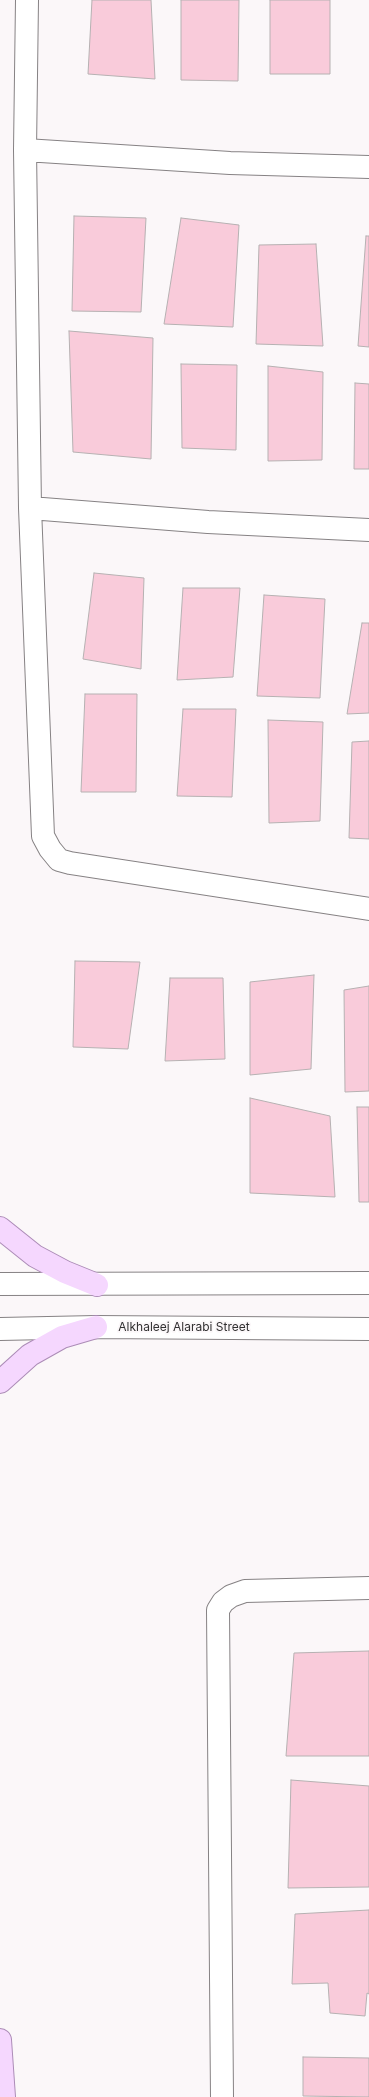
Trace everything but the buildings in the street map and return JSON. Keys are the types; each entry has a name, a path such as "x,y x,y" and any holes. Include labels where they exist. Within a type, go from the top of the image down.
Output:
{"main road":[{"path":"0,1228 35,1256 65,1272 97,1284"},
{"path":"0,1382 30,1355 62,1337 96,1327"},
{"path":"0,2040 4,2097"}],"street":[{"path":"27,0 25,150 30,508 43,836 50,849 59,860 70,863 369,909"},
{"path":"25,150 230,163 369,167"},
{"path":"30,508 208,522 369,530"},
{"path":"0,1284 369,1283"},
{"name":"Alkhaleej Alarabi Street","path":"0,1329 96,1327 369,1328"},
{"path":"222,2097 218,1610 222,1602 231,1596 245,1591 369,1588"}]}
